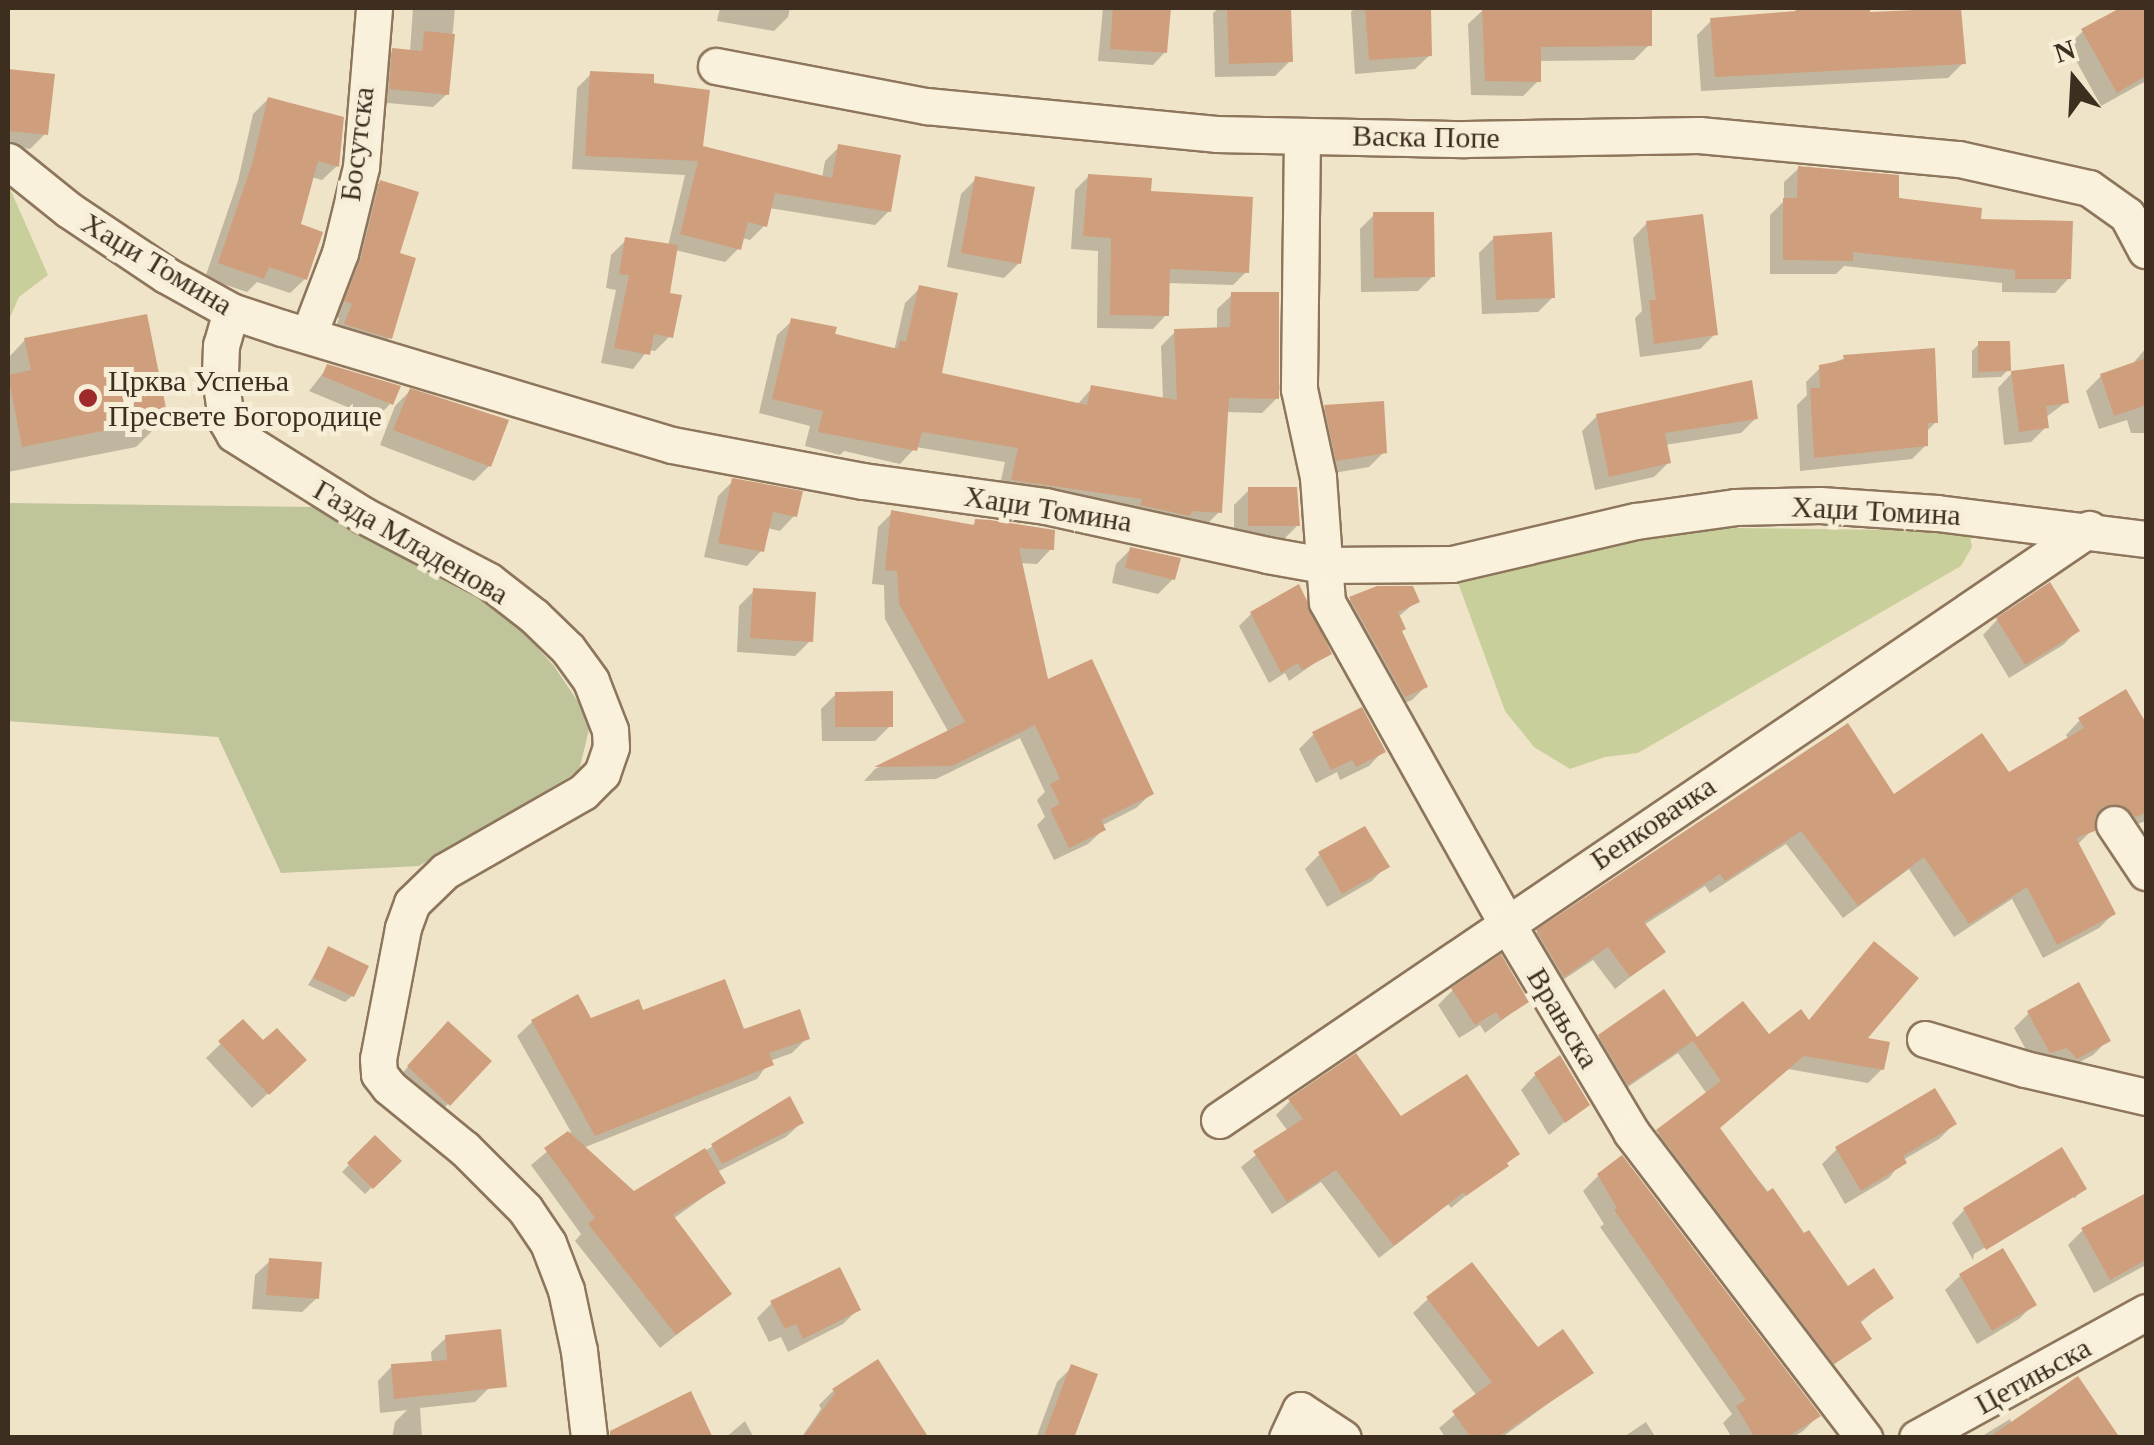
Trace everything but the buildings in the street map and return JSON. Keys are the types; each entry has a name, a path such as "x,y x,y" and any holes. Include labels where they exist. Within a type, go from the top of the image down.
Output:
{"street":[{"name":"Босутска","path":"310,334 340,253 361,167 374,8"},
{"name":"Васка Попе","path":"716,66 926,106 1216,134 1699,135 1959,159 2089,188 2137,210 2146,250"},
{"name":"Врањска","path":"1302,136 1299,388 1318,477 1327,602 1506,922 1631,1132 1864,1438"},
{"name":"Хаџи Томина","path":"8,160 85,221 231,311 672,445 863,481 1046,506 1323,565 1452,564 1636,522 1735,507 1820,505 2089,529 2146,539"},
{"name":"Газда Младенова","path":"231,311 221,345 220,376 226,420 234,434 363,515 488,582 534,616 568,649 590,681 610,730 611,747 602,773 584,792 445,872 412,903 403,928 378,1058 379,1074 389,1087 477,1160 525,1209 548,1243 566,1290 579,1350 588,1438"},
{"name":"Бенковачка","path":"1219,1120 2089,529"},
{"path":"2114,824 2146,872"},
{"path":"1925,1040 2025,1069 2146,1097"},
{"name":"Цетињска","path":"1917,1438 2146,1312"},
{"path":"1294,1424 1343,1438"}],"green space":[{"path":"8,184 48,275 19,297 8,322"},
{"path":"8,503 315,507 499,605 554,666 591,721 579,771 419,866 281,873 218,737 8,721"},
{"path":"1735,528 1969,531 1972,547 1961,566 1638,753 1605,757 1570,769 1534,747 1505,711 1457,580 1639,537"}],"place":[{"name":"Црква Успења Пресвете Богородице","path":"88,398"}]}
